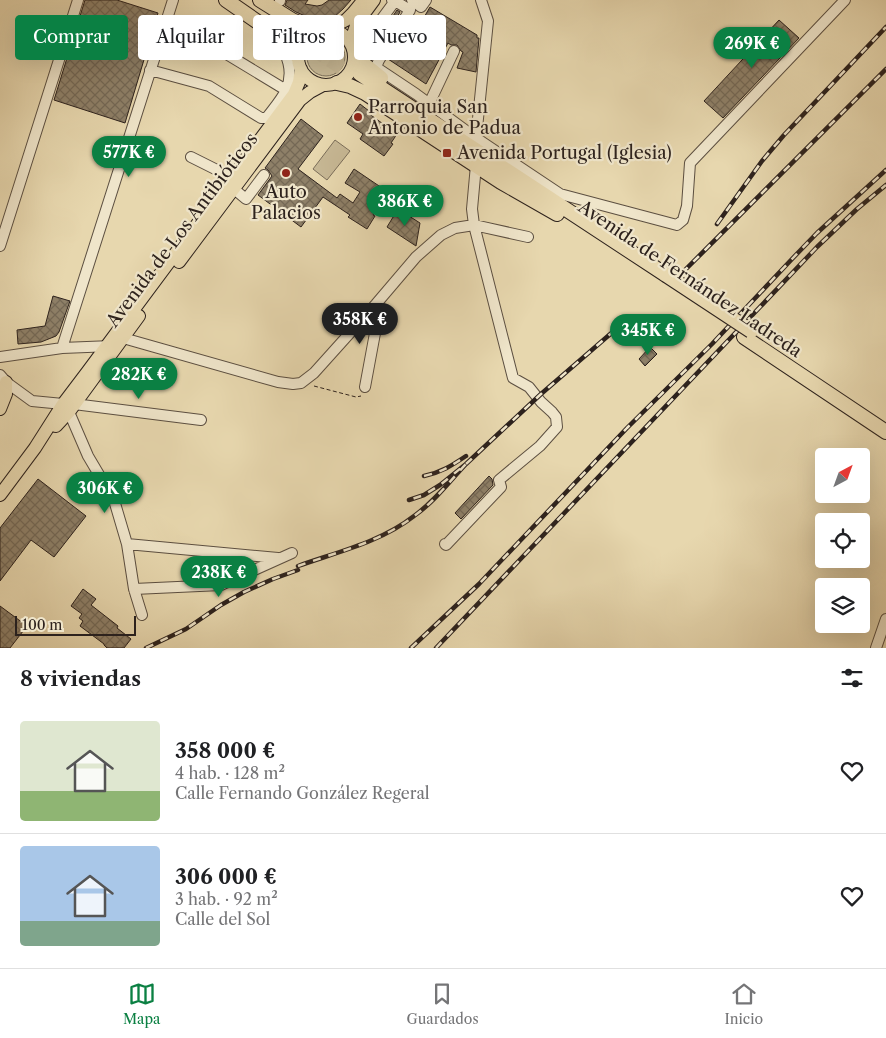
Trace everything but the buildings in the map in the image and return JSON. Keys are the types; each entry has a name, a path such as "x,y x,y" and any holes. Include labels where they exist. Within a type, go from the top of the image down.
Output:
{"highway":[{"path":"226,0 286,41 299,63"},
{"path":"239,0 297,35 249,0"},
{"path":"260,0 284,15"},
{"path":"353,50 373,72 521,174 570,216"},
{"path":"358,76 475,152"},
{"path":"330,84 350,86 365,93 475,152"},
{"name":"Avenida de Fernández Ladreda","path":"475,152 549,199 570,216 663,279 886,421"},
{"name":"Avenida de Fernández Ladreda","path":"748,334 838,400 886,432"},
{"path":"838,400 856,419 886,438"}],"main road":[{"path":"344,21 364,0"},
{"path":"299,60 304,75 316,83 330,84 347,76 354,62 353,50 357,23 374,0"},
{"path":"344,36 353,50"},
{"name":"Avenida de Los Antibióticos","path":"116,343 233,183 294,94 299,82 299,63"},
{"name":"Avenida de Los Antibióticos","path":"1,491 69,407 233,183 300,100 310,92 330,84"},
{"path":"0,409 6,394 3,379"}],"street":[{"path":"0,246 78,0"},
{"path":"168,15 173,0"},
{"path":"150,70 209,86 261,118 268,116 286,90 290,76 290,68 285,52 281,45 269,34 219,0"},
{"path":"378,64 372,32 394,0 421,8 426,0"},
{"path":"445,544 500,487 499,480 540,446 557,427 556,417 529,387 513,378 474,224 472,209 475,152 488,21 481,0"},
{"path":"353,50 378,64 440,112 475,152 560,194 677,225 683,220 687,206 690,164 845,0"},
{"path":"378,64 412,4"},
{"path":"429,104 454,51"},
{"path":"62,348 153,60"},
{"path":"236,60 286,90"},
{"path":"440,112 449,125"},
{"path":"191,157 233,183 246,199 264,175"},
{"path":"0,357 62,348 116,343 278,382 301,383 322,365 416,257 440,234 455,228 474,224 528,237"},
{"path":"365,387 378,317 376,304"},
{"path":"3,379 32,401 69,407 201,420"},
{"path":"69,407 88,456 114,500 127,544 134,589 142,615"},
{"path":"127,544 279,558"},
{"path":"134,589 221,585 292,553"},
{"path":"876,648 886,619"}],"path":[{"path":"301,383 356,397 360,397 363,394 365,387"}],"shaded area":[{"path":"344,54 345,57 343,64 339,70 326,76 313,70 308,60 344,60"},
{"path":"335,140 350,151 327,180 313,169"}],"tunnel":[{"path":"330,60 357,78"}],"railway":[{"path":"717,224 762,161 784,135 886,27"},
{"path":"682,273 886,69"},
{"path":"411,648 479,584 627,428 712,344 817,233 886,170"},
{"path":"436,648 817,247 857,209 886,185"},
{"path":"466,464 541,394 623,323"},
{"path":"424,476 436,473 466,456"},
{"path":"298,566 358,546 401,525 428,505 466,464 440,485 424,495 409,500"},
{"path":"146,648 186,629 244,592 298,570"}],"place":[{"name":"Parroquia San Antonio de Padua","path":"358,117"},
{"name":"Avenida Portugal (Iglesia)","path":"447,153"},
{"name":"Auto Palacios","path":"286,173"}]}
